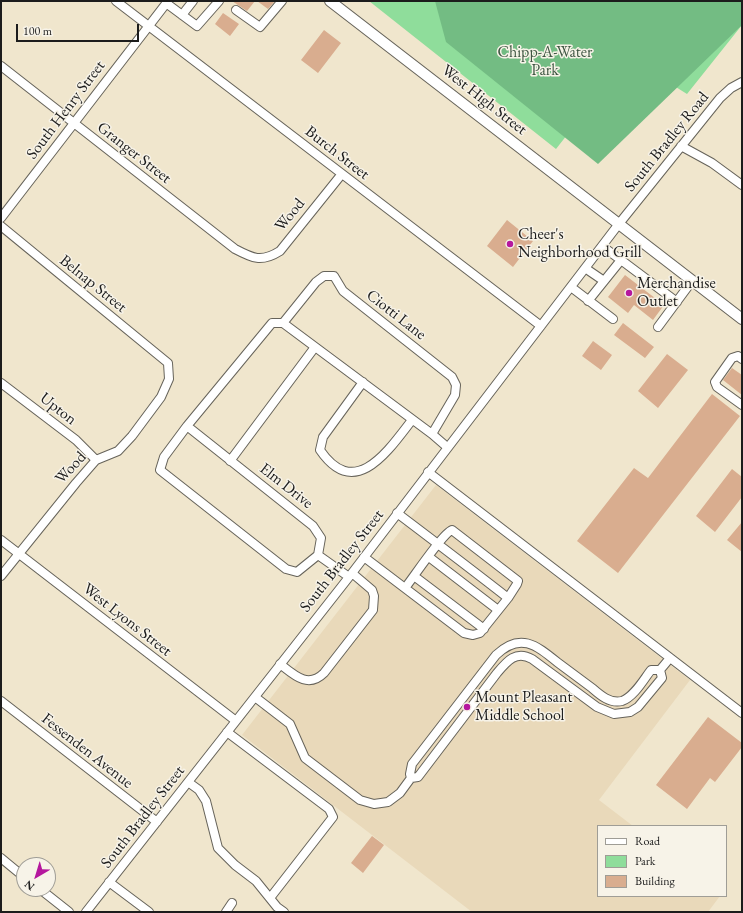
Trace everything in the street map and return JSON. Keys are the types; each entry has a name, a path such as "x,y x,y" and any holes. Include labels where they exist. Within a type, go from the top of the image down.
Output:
{"main road":[{"name":"West High Street","path":"330,1 618,225 742,319"}],"street":[{"name":"Burch Street","path":"116,1 341,175 541,326"},
{"path":"182,15 193,1"},
{"path":"167,2 195,25 200,25 219,1"},
{"path":"236,10 260,27 282,1"},
{"name":"South Henry Street","path":"1,218 167,2"},
{"name":"Granger Street","path":"1,66 235,249 252,258"},
{"name":"South Bradley Road","path":"618,225 720,98 731,88 742,82"},
{"path":"681,146 712,163 742,185"},
{"name":"Wood","path":"252,258 270,258 280,251 341,175"},
{"name":"South Bradley Street","path":"86,912 364,557 618,225"},
{"name":"Belnap Street","path":"1,226 168,363"},
{"path":"602,246 677,302"},
{"path":"588,300 621,260"},
{"path":"585,268 604,281"},
{"name":"Ciotti Lane","path":"283,323 316,282 324,276 334,276 343,290 452,377 456,385 455,395 432,434"},
{"path":"658,327 692,281"},
{"path":"571,287 613,319"},
{"path":"280,664 298,678 309,681 320,677 373,610 375,605 372,590 318,555 297,572 286,568 160,470 164,457 187,426 272,323 283,323 432,434 447,447"},
{"path":"230,461 315,346"},
{"path":"742,359 738,356 732,358 715,382 717,387 742,405"},
{"name":"Wood","path":"1,576 96,460 118,451 132,436 161,397 169,379 168,363"},
{"path":"363,382 323,437 320,450 328,462 336,469 348,472 358,471 370,467 388,452 412,420"},
{"name":"Upton","path":"1,383 76,440 96,460"},
{"name":"Elm Drive","path":"187,426 313,526 321,538 318,555"},
{"path":"428,472 742,714"},
{"path":"397,513 508,598"},
{"path":"364,557 464,633 473,635 484,629 508,598 518,581 452,530 448,531 405,588"},
{"name":"West Lyons Street","path":"1,540 236,721"},
{"path":"429,557 498,610"},
{"path":"414,576 484,629"},
{"path":"255,697 290,724 305,758 360,800 374,804 388,802 400,793 411,778 410,774 412,764 496,654 508,645 522,642 539,648 600,695 613,701 622,700 630,696 651,670 660,670"},
{"path":"411,778 418,777 497,673 506,662 515,656 526,655 597,707 614,714 630,712 644,702 662,678 660,670"},
{"path":"660,670 670,658"},
{"name":"Fessenden Avenue","path":"1,701 157,822"},
{"path":"227,732 329,809 333,817 270,898"},
{"path":"188,782 199,790 206,801 218,848 256,881 284,912"},
{"path":"1,858 16,870"},
{"path":"110,882 149,912"},
{"path":"50,897 69,912"},
{"path":"226,912 232,903"}],"shaded area":[{"name":"Mount Pleasant Middle School","path":"436,485 690,680 599,800 632,825 597,825 597,897 719,897 708,912 472,912 242,735"}],"green space":[{"name":"Chipp-A-Water Park","path":"369,1 742,1 742,25 687,94 628,57 556,149"},
{"name":"Chipp-A-Water Park","path":"435,1 742,1 742,25 598,164 446,42"}],"building":[{"path":"232,1 255,1 247,11"},
{"path":"257,1 275,1 268,9"},
{"path":"223,13 239,24 230,36 215,24"},
{"path":"324,30 341,43 318,73 301,60"},
{"name":"Cheer's Neighborhood Grill","path":"507,220 533,241 513,267 487,246"},
{"path":"625,275 664,305 653,320 634,305 628,313 608,297"},
{"path":"623,323 654,347 645,358 614,335"},
{"path":"593,341 612,355 601,370 582,356"},
{"path":"667,354 688,370 658,408 638,391"},
{"path":"732,368 742,375 742,395 723,380"},
{"path":"712,394 740,416 618,573 577,541 634,468 648,478"},
{"path":"732,469 742,477 742,497 715,532 696,516"},
{"path":"742,522 742,552 727,540"},
{"path":"708,717 742,743 742,747 715,782 710,778 687,809 656,785"},
{"path":"372,836 384,845 363,873 351,863"}],"place":[{"name":"Cheer's Neighborhood Grill","path":"510,244"},
{"name":"Merchandise Outlet","path":"629,293"},
{"name":"Mount Pleasant Middle School","path":"467,707"}]}
